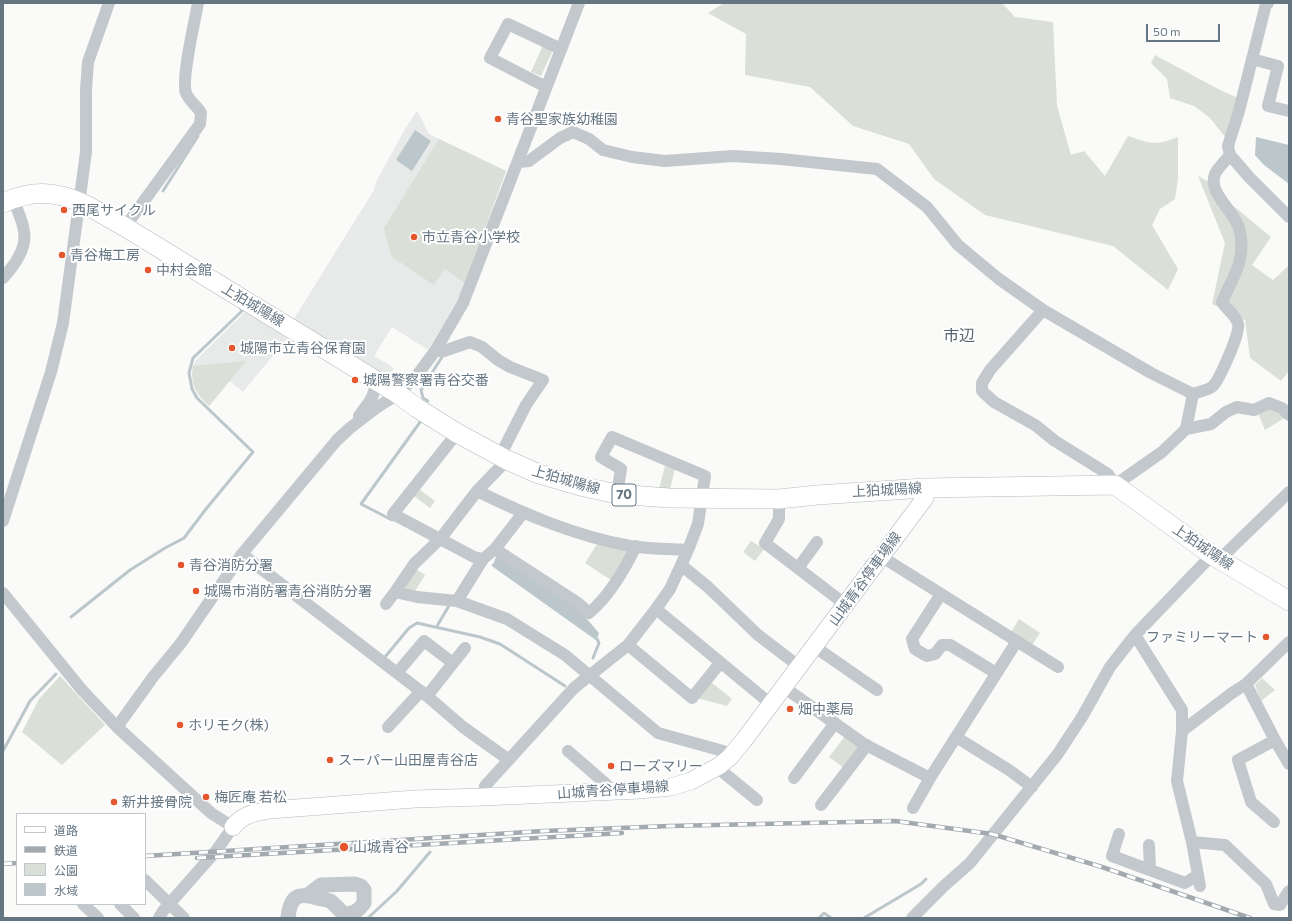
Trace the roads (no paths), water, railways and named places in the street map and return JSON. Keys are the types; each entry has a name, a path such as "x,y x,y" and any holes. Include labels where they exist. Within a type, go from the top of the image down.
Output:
{"main road":[{"name":"上狛城陽線","path":"8,201 36,194 60,195 80,201 398,394 417,408 457,433 503,458 539,474 580,486 617,494 669,498 779,499 817,494 925,488 1115,485 1216,557 1289,601"},
{"name":"山城青谷停車場線","path":"232,828 238,820 248,815 270,810 415,799 671,787 691,781 725,761 772,705 925,498 925,488"}],"street":[{"path":"3,521 8,485 51,372 63,323 86,152 86,90 88,62 109,3"},
{"path":"125,227 200,124 201,113 186,93 185,84 198,3"},
{"path":"117,726 153,677 181,643 242,554 338,440 350,428 376,408 398,394 418,374 435,351 463,303 579,3"},
{"path":"1267,3 1239,112 1228,146 1230,155 1249,177 1289,217"},
{"path":"546,87 490,58 508,24 561,49"},
{"path":"1252,59 1278,66 1268,106 1289,111"},
{"path":"518,162 529,161 560,138 573,132 589,139 603,150 632,157 665,161 732,156 781,159 877,169 927,207 958,245 999,279 1043,310 1151,373 1193,394 1208,390 1215,384 1236,341 1239,326 1235,317 1222,302 1236,273 1241,252 1240,231 1233,215 1218,196 1214,187 1215,174 1230,155"},
{"path":"3,278 12,268 23,247 24,232 8,201"},
{"path":"1043,310 990,370 982,383 982,391 994,402 1035,425 1056,441 1108,474 1115,485 1162,452 1186,429 1211,424 1226,412 1237,407 1254,410 1269,403 1282,408 1289,415"},
{"path":"386,604 414,564 441,538 503,458 526,405 543,380 510,367 498,360 482,347 470,342 444,351 435,351"},
{"path":"350,428 373,397 376,389 375,380"},
{"path":"1186,429 1193,394"},
{"path":"457,433 393,514 441,538 474,557 483,559"},
{"path":"483,797 485,786 574,688 628,645 670,589 698,524 705,476 612,437 601,457 621,469 617,494"},
{"path":"478,491 522,513 576,533 636,546 688,550"},
{"path":"912,918 944,886 970,864 1032,787 1057,755 1082,717 1110,668 1135,635 1216,557 1289,492"},
{"path":"779,499 779,519 765,544 846,604"},
{"path":"457,601 483,559 496,549 522,513"},
{"path":"798,568 817,542"},
{"path":"496,549 578,603 589,613 599,604 629,561 636,546"},
{"path":"242,554 424,694 463,727 508,760"},
{"path":"882,557 1058,667"},
{"path":"681,564 708,587 758,635 800,667"},
{"path":"395,592 417,597 457,601 507,619 565,655 658,733 723,750 725,761 724,773 757,800"},
{"path":"3,594 82,690 117,726 211,813 232,828 216,851 169,904 159,918"},
{"path":"941,594 912,639 915,649 927,656 935,654 942,645 950,644 996,673"},
{"path":"656,609 772,705"},
{"path":"1119,834 1112,856 1185,883 1199,881 1192,842 1177,781 1182,731 1182,710 1135,635"},
{"path":"397,673 424,641 453,663"},
{"path":"913,808 930,778 1017,641"},
{"path":"1182,731 1246,684 1289,642"},
{"path":"628,645 692,698 720,663"},
{"path":"815,647 877,690"},
{"path":"388,727 424,694 465,648"},
{"path":"1246,684 1289,764"},
{"path":"785,688 867,745 930,778"},
{"path":"794,778 835,723"},
{"path":"956,737 1009,770 1032,787"},
{"path":"1274,822 1251,802 1238,760 1275,740"},
{"path":"821,805 867,745"},
{"path":"568,751 606,784 610,791"},
{"path":"1192,842 1225,845 1266,884 1274,904 1280,904 1289,891"},
{"path":"1149,845 1150,870"},
{"path":"146,881 184,918"},
{"path":"288,918 290,905 295,898 308,895"},
{"path":"84,905 98,918"},
{"path":"121,905 134,918"}],"water":[{"path":"415,130 431,141 412,171 396,160"},
{"path":"1256,137 1289,145 1289,184 1264,165 1255,155"},
{"path":"501,556 574,604 599,633 597,639 493,565 496,557"}],"waterway":[{"path":"163,191 198,136"},
{"path":"71,617 130,570 184,538 253,452 197,398 192,389 189,373 193,358 243,310 240,308"},
{"path":"428,401 423,398 421,390 442,357"},
{"path":"392,520 361,504 423,418"},
{"path":"493,565 597,639 599,643 593,658"},
{"path":"437,626 450,604"},
{"path":"385,657 409,628 417,623 480,637 500,644 565,686"},
{"path":"3,751 30,701 56,674"},
{"path":"368,918 397,891 430,852"},
{"path":"864,918 921,884 926,879"},
{"path":"819,918 824,913 831,918"}],"railway":[{"path":"146,856 544,831 670,826 895,821 992,834 1102,867 1250,918"},
{"path":"197,858 622,833"},
{"path":"3,864 16,863"}],"place":[{"name":"青谷聖家族幼稚園","path":"498,119"},
{"name":"西尾サイクル","path":"64,210"},
{"name":"市立青谷小学校","path":"414,237"},
{"name":"青谷梅工房","path":"62,255"},
{"name":"中村会館","path":"148,270"},
{"name":"城陽市立青谷保育園","path":"232,348"},
{"name":"城陽警察署青谷交番","path":"355,380"},
{"name":"青谷消防分署","path":"181,565"},
{"name":"城陽市消防署青谷消防分署","path":"196,591"},
{"name":"ファミリーマート","path":"1266,637"},
{"name":"畑中薬局","path":"790,709"},
{"name":"ホリモク(株)","path":"180,725"},
{"name":"スーパー山田屋青谷店","path":"330,760"},
{"name":"ローズマリー","path":"611,766"},
{"name":"梅匠庵 若松","path":"206,797"},
{"name":"新井接骨院","path":"114,802"},
{"name":"山城青谷","path":"344,847"}],"district":[{"name":"市辺","path":"959,336"}]}
